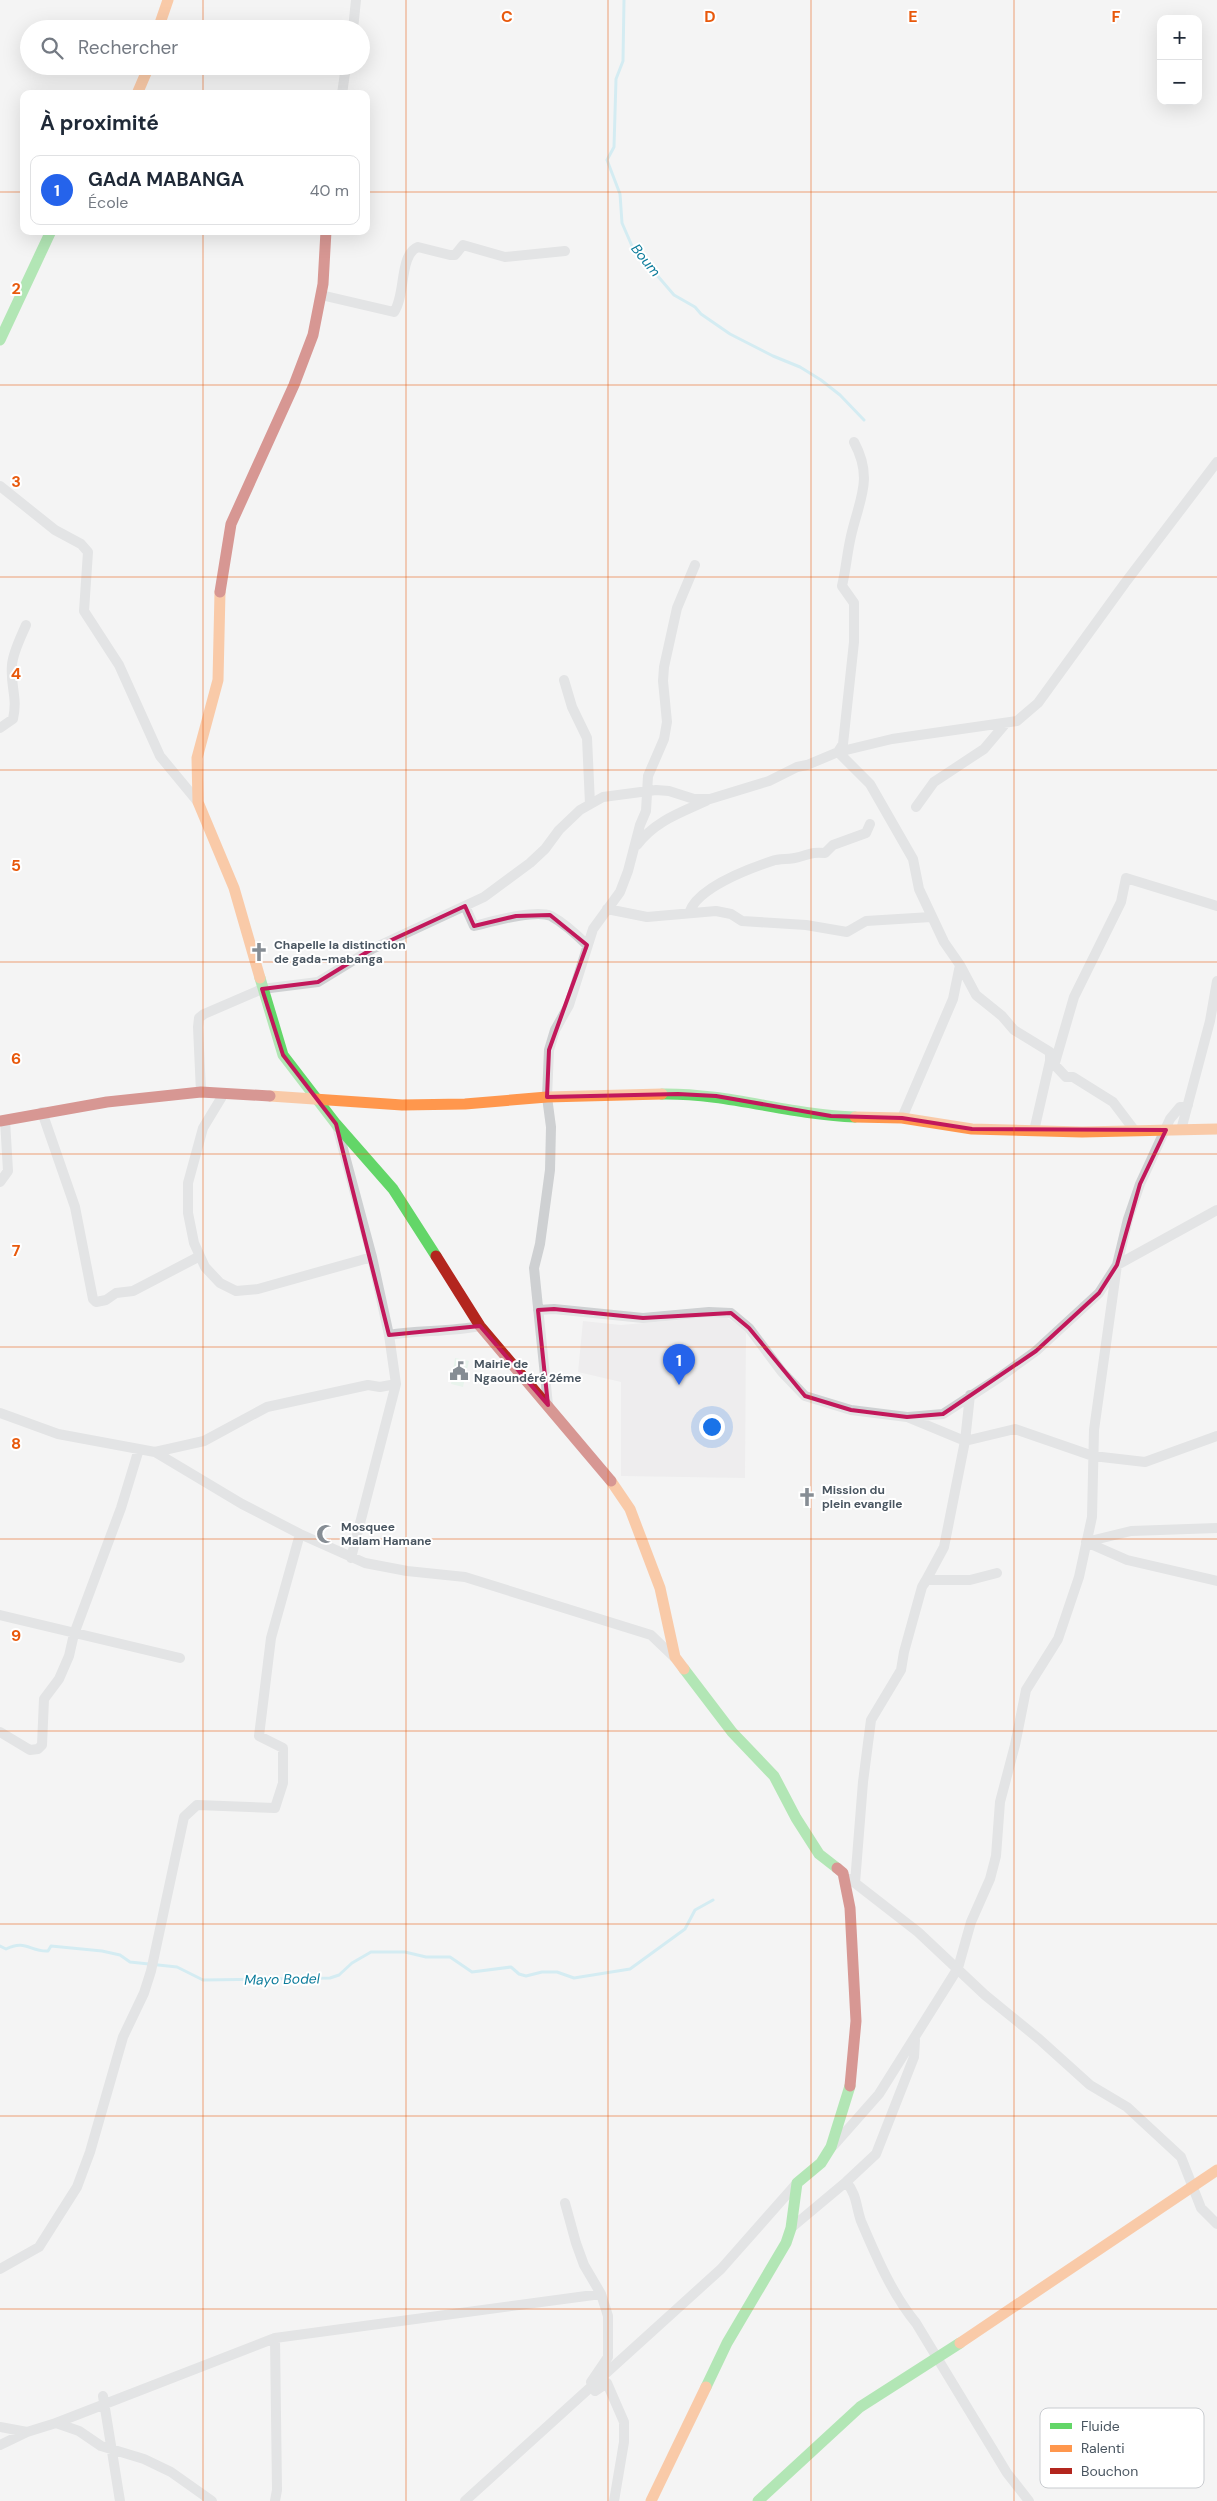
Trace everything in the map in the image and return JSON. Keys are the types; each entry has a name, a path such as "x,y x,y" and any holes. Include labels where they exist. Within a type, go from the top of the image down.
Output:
{"street":[{"path":"161,20 168,0"},
{"path":"354,20 356,0"},
{"path":"139,90 145,75"},
{"path":"343,90 345,75"},
{"path":"0,340 49,235"},
{"path":"198,802 196,782 197,758 218,680 219,606 223,564 231,524 304,360 316,323 324,284 326,235"},
{"path":"321,295 394,312 400,298 409,254 418,247 450,256 455,255 463,245 505,257 565,251"},
{"path":"838,752 843,744 854,642 854,603 842,586 851,536 864,492 862,458 854,442"},
{"path":"635,847 655,826 671,816 710,799 769,781 790,770 807,766 838,752 892,739 1017,720 1038,703 1125,583 1217,462"},
{"path":"0,486 55,530 81,544 88,552 84,611 119,666 160,756 198,802 234,888 262,989 283,1055 336,1124 393,1190 480,1326 532,1390 548,1405 601,1466 630,1509 660,1588 675,1658"},
{"path":"548,1405 534,1268 540,1244 550,1170 551,1127 547,1097 549,1050 555,1030 569,1005 594,928 620,892 646,811 648,776 664,738 667,722 663,681 664,667 678,608 695,565"},
{"path":"0,728 13,719 17,703 12,681 12,662 26,625"},
{"path":"564,680 572,707 587,738 590,804"},
{"path":"916,807 934,782 984,749 1006,723"},
{"path":"838,752 870,784 913,859 919,890 931,917 976,995 1002,1016 1014,1030 1050,1052 1052,1063 1066,1077 1072,1077 1113,1102 1135,1131"},
{"path":"202,1092 199,1018 204,1014 262,989 318,982 372,949 484,897 545,850 559,830 580,810 603,797 648,791 669,791 694,799 710,799"},
{"path":"689,913 692,904 700,894 736,875 773,860 799,857 810,852 825,853 834,845 866,833 870,824"},
{"path":"1034,1130 1052,1063 1074,997 1121,902 1126,878 1217,906"},
{"path":"465,906 474,926 516,916 550,915 576,934 587,945"},
{"path":"607,909 648,917 716,911 731,914 742,921 806,925 847,932 866,921 931,917"},
{"path":"902,1118 953,998 960,965"},
{"path":"1181,1130 1210,1022 1217,981"},
{"path":"0,1182 8,1171 3,1121 42,1112 149,1096 202,1092 319,1101 411,1105 465,1104 547,1097 706,1096 831,1116 902,1118 972,1129 1135,1131 1217,1129"},
{"path":"223,1095 203,1128 188,1183 188,1213 194,1243 205,1267 220,1283 236,1291 258,1289 372,1257"},
{"path":"465,2501 528,2443 579,2400 721,2269 797,2183 821,2163 831,2147 879,2094 958,1968 962,1948 990,1879 996,1856 1000,1802 1015,1745 1026,1690 1058,1639 1079,1577 1092,1517 1094,1430 1100,1375 1117,1266 1128,1219 1140,1184 1175,1111 1188,1105"},
{"path":"42,1112 75,1207 85,1264 93,1299 96,1302 106,1300 116,1293 133,1291 200,1256"},
{"path":"336,1124 372,1257 389,1335 396,1384 351,1558"},
{"path":"538,1310 554,1309 643,1318 709,1312 731,1314 750,1328 782,1372 805,1396 851,1410 907,1417 943,1414 1036,1351 1099,1293 1117,1266 1217,1210"},
{"path":"389,1335 416,1330 462,1329 480,1326"},
{"path":"0,1413 58,1434 155,1452 204,1441 275,1404 368,1385 380,1388 396,1384"},
{"path":"855,1883 863,1782 871,1720 901,1670 904,1652 922,1587 944,1547 965,1442 970,1395"},
{"path":"907,1417 965,1442 1015,1429 1093,1456 1144,1462 1217,1436"},
{"path":"0,1732 30,1750 38,1749 42,1745 44,1699 59,1679 70,1656 74,1634 121,1508 139,1450"},
{"path":"155,1452 242,1504 351,1558 365,1563 407,1571 465,1577 651,1635 675,1658 732,1732 774,1776 796,1818 819,1854 918,1932 985,1995 1039,2039 1090,2085 1127,2107 1181,2157 1201,2208 1217,2224"},
{"path":"1086,1542 1131,1531 1217,1528"},
{"path":"0,2270 39,2248 76,2187 84,2170 122,2037 144,1993 151,1971 184,1817 197,1805 275,1808 283,1783 283,1748 258,1736 271,1638 300,1534"},
{"path":"1086,1542 1127,1560 1217,1581"},
{"path":"922,1587 926,1580 970,1580 997,1573"},
{"path":"0,1615 180,1658"},
{"path":"831,2147 852,2081 856,2021 850,1908 843,1873"},
{"path":"791,2228 876,2154 914,2057 915,2039"},
{"path":"758,2501 860,2407 936,2359 1217,2170"},
{"path":"846,2182 852,2188 860,2218 900,2304 916,2324 1007,2474 1029,2501"},
{"path":"651,2501 727,2343 786,2242 791,2228 797,2183"},
{"path":"565,2202 584,2265 601,2294 610,2326 608,2358 579,2400"},
{"path":"0,2445 27,2432 56,2422 104,2399 275,2338 601,2294"},
{"path":"274,2501 277,2490 275,2338"},
{"path":"579,2400 607,2383 624,2422 624,2442 614,2501"},
{"path":"104,2399 114,2451 120,2501"},
{"path":"56,2422 79,2431 101,2446 144,2459 171,2472 212,2501"},
{"path":"0,2427 27,2432"}],"highlighted area":[{"path":"465,906 474,926 516,916 550,915 587,945 549,1050 547,1097 678,1094 716,1096 831,1116 902,1118 972,1129 1166,1130 1140,1184 1117,1265 1099,1293 1036,1351 943,1414 907,1417 851,1410 805,1396 749,1328 731,1313 643,1318 554,1309 538,1310 548,1405 480,1326 389,1335 336,1124 283,1055 262,989 318,982 372,949"}],"shaded area":[{"path":"724,1316 746,1330 745,1478 621,1476 621,1382 578,1372 583,1321 621,1325"}],"green space":[{"path":"455,1358 469,1361 463,1387 451,1384"}],"waterway":[{"name":"Boum","path":"624,0 623,61 616,79 614,147 607,160 620,194 622,223 632,246 674,295 695,307 701,314 730,334 773,356 800,367 821,380 840,395 864,420"},
{"name":"Mayo Bodel","path":"0,1946 6,1949 18,1945 42,1951 48,1951 51,1946 102,1951 120,1955 130,1962 177,1967 203,1980 330,1978 339,1975 352,1963 371,1952 405,1952 426,1957 450,1957 472,1972 511,1967 519,1974 526,1976 542,1972 557,1972 574,1978 630,1969 685,1929 695,1910 713,1900"}],"traffic: fast":[{"path":"0,340 49,235"},
{"path":"260,978 283,1055 336,1124 393,1189 436,1256"},
{"path":"662,1094 711,1097 807,1112 855,1117"},
{"path":"684,1669 732,1732 774,1776 796,1818 819,1854 837,1868"},
{"path":"706,2387 727,2343 786,2243 791,2228 797,2183 821,2163 831,2147 850,2086"},
{"path":"758,2501 860,2407 960,2343"}],"traffic: slow":[{"path":"161,20 168,0"},
{"path":"139,90 145,75"},
{"path":"220,592 218,680 197,758 198,802 234,888 260,978"},
{"path":"270,1096 402,1105 465,1104 547,1097 662,1094"},
{"path":"855,1117 902,1118 972,1129 1082,1132 1217,1129"},
{"path":"611,1481 630,1509 660,1588 675,1657 684,1669"},
{"path":"960,2343 1217,2170"},
{"path":"651,2501 706,2387"}],"traffic: jam":[{"path":"220,592 231,524 294,385 313,335 323,284 326,235"},
{"path":"0,1121 107,1102 201,1092 270,1096"},
{"path":"436,1256 480,1326 611,1481"},
{"path":"837,1868 843,1873 850,1908 856,2021 850,2086"}],"place":[{"name":"Chapelle la distinction de gada-mabanga","path":"259,952"},
{"name":"Mairie de Ngaoundéré 2éme","path":"459,1371"},
{"name":"GAdA MABANGA","path":"679,1385"},
{"name":"Mission du plein evangile","path":"807,1497"},
{"name":"Mosquee Malam Hamane","path":"326,1534"}]}
